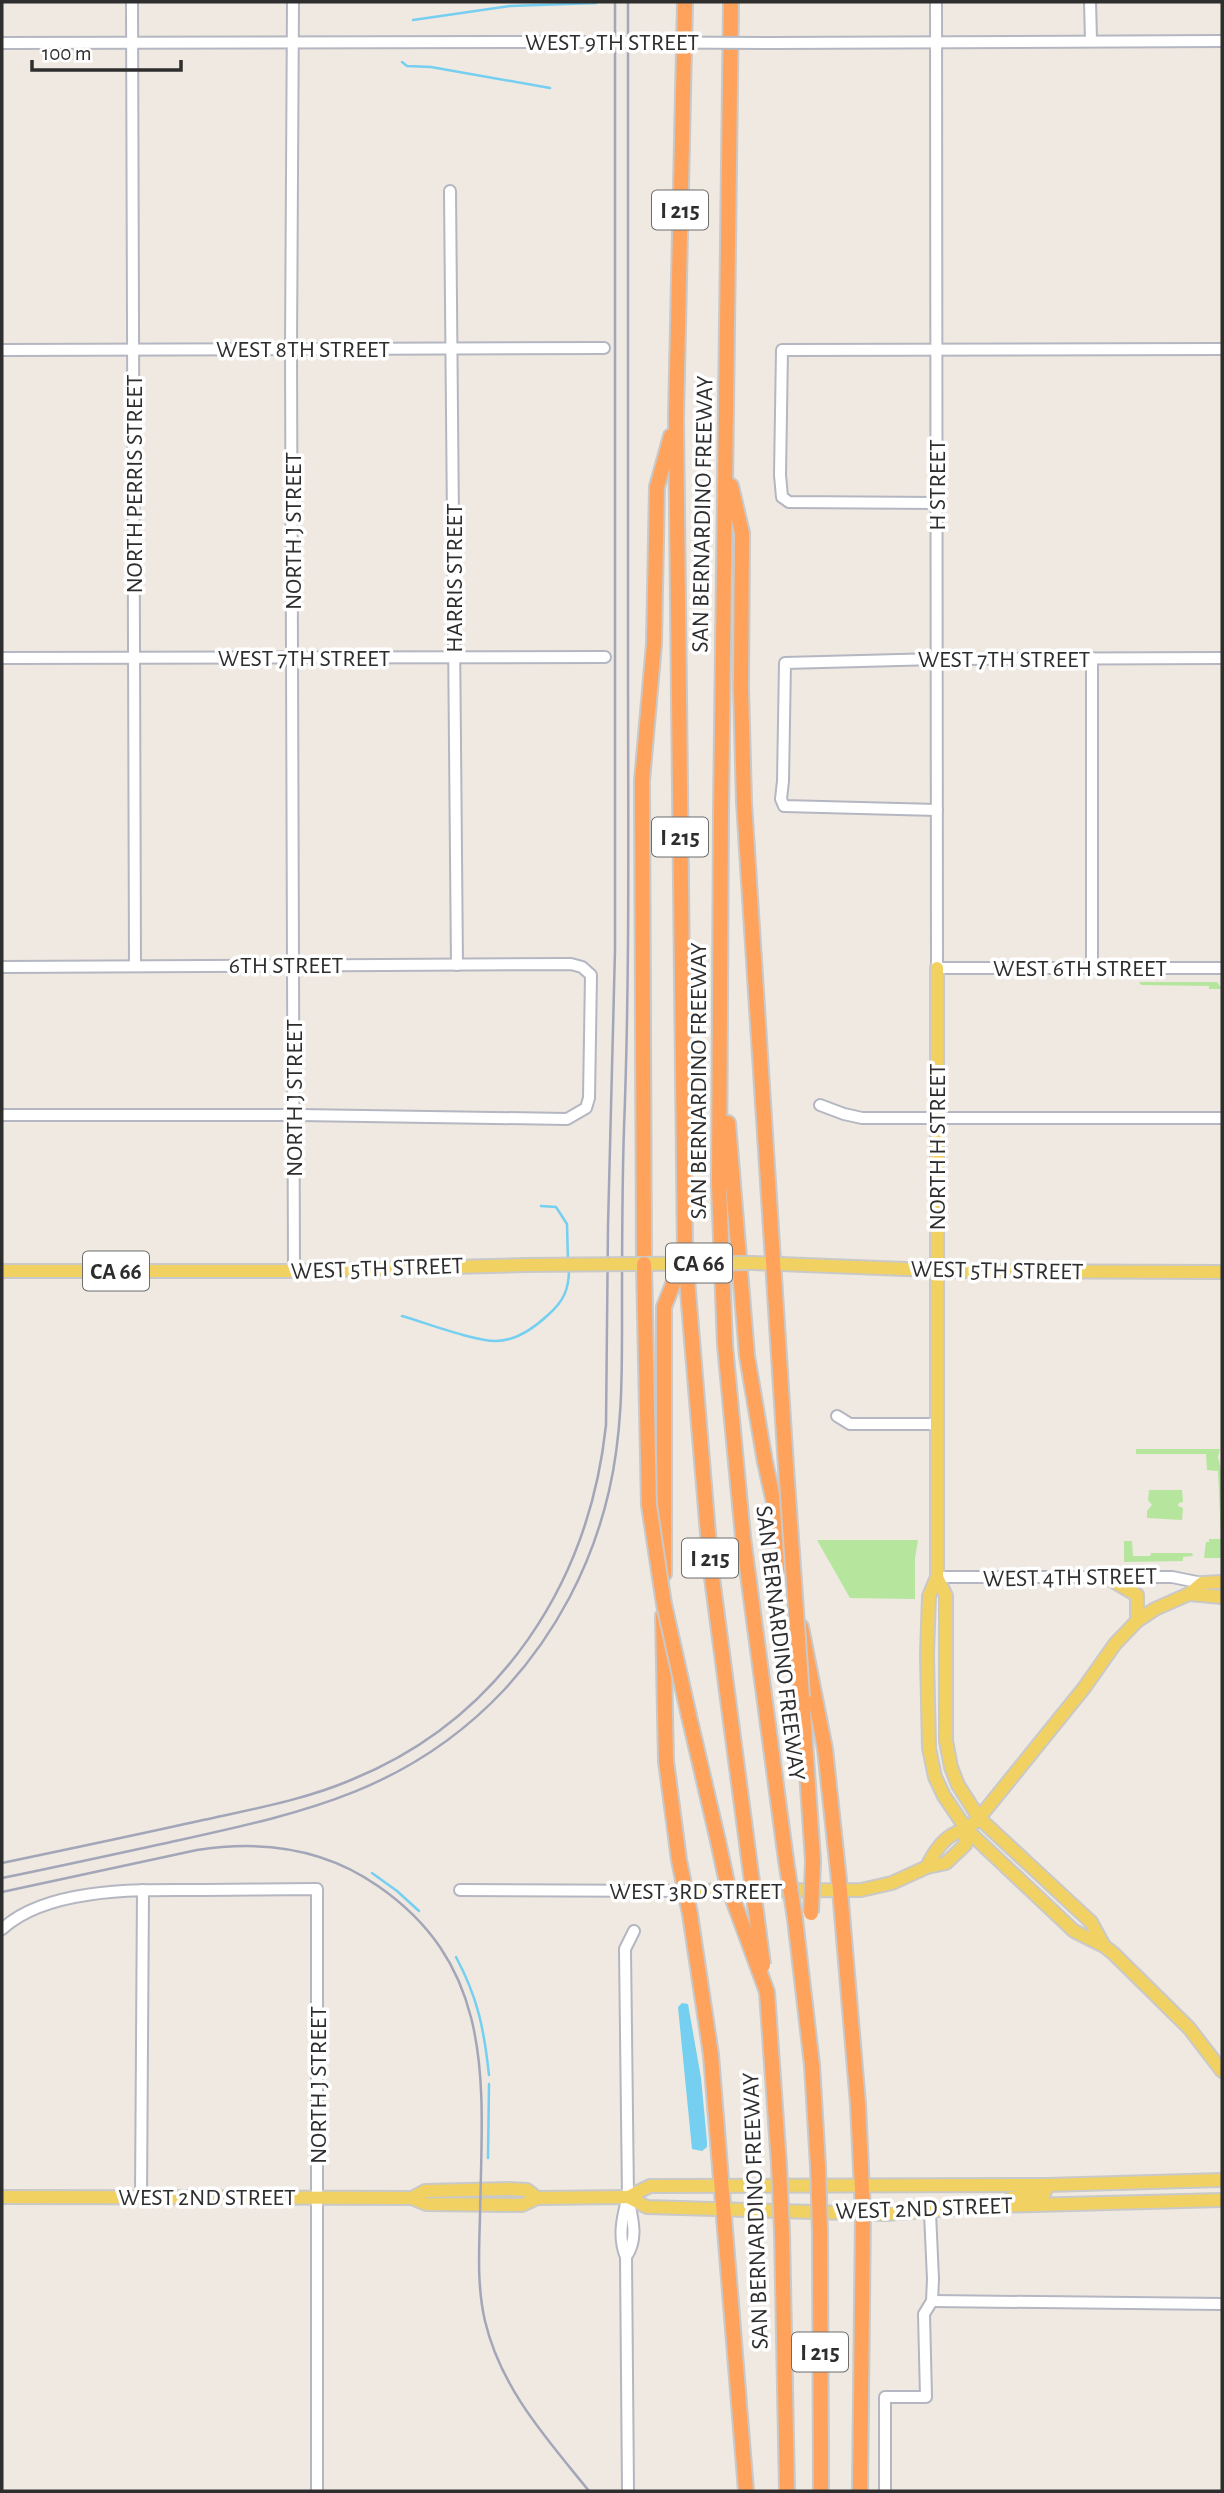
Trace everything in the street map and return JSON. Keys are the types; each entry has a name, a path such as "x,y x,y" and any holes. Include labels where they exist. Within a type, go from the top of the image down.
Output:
{"highway":[{"name":"SAN BERNARDINO FREEWAY","path":"685,2 676,418 685,1255 688,1317 711,1570 767,1992 782,2232 787,2491"},
{"name":"SAN BERNARDINO FREEWAY","path":"731,2 719,1185 725,1345 743,1537 795,1919 811,2065 820,2232 821,2491"},
{"path":"676,418 657,487 654,643 642,780 642,1099 649,1505 664,1604 727,1884 767,1992"},
{"path":"726,464 742,533 744,802 764,1263 807,1755 813,1861 811,1913 798,1943"},
{"path":"720,1003 748,1367 765,1462 816,1693 825,1749 840,1890 858,2104 863,2213 860,2491"},
{"path":"685,1255 664,1307 663,1678 666,1761 711,2055 746,2491"}],"main road":[{"name":"NORTH H STREET","path":"937,968 937,1577 929,1596 929,1748 935,1777 968,1830 1074,1931 1104,1947"},
{"name":"WEST 5TH STREET","path":"2,1271 294,1271 764,1263 937,1270 1222,1272"},
{"name":"NORTH H STREET","path":"937,1577 946,1597 946,1741 955,1776 979,1818 1091,1922 1104,1947"},
{"path":"1106,1577 1138,1595 1137,1621"},
{"path":"1202,1583 1222,1582"},
{"name":"WEST 3RD STREET","path":"685,1891 861,1890 892,1884 927,1867 934,1852 954,1833 968,1830 979,1818 1084,1688 1115,1644 1137,1621 1155,1609 1189,1594 1202,1583"},
{"name":"WEST 3RD STREET","path":"1189,1594 1222,1597"},
{"path":"1104,1947 1189,2028 1222,2071"},
{"name":"WEST 2ND STREET","path":"2,2197 412,2197 425,2191 517,2189 527,2190 537,2198 628,2197 650,2186 1047,2185 1222,2180"},
{"path":"992,2206 999,2200 1044,2194 1047,2185"},
{"name":"WEST 2ND STREET","path":"628,2197 648,2207 863,2213 930,2213 992,2206 1222,2200"}],"street":[{"name":"NORTH PERRIS STREET","path":"132,2 135,966"},
{"name":"NORTH J STREET","path":"293,2 291,349 294,1271"},
{"name":"H STREET","path":"936,2 937,968"},
{"path":"1090,2 1091,40"},
{"name":"WEST 9TH STREET","path":"2,43 1222,41"},
{"name":"HARRIS STREET","path":"450,191 457,965"},
{"name":"WEST 8TH STREET","path":"2,350 604,348"},
{"path":"937,503 789,502 782,496 782,350 1222,349"},
{"name":"WEST 7TH STREET","path":"2,658 606,657"},
{"path":"1092,658 1092,968"},
{"name":"WEST 7TH STREET","path":"937,810 784,806 781,788 785,663 937,659 1222,658"},
{"name":"6TH STREET","path":"2,967 571,964 582,967 591,975 589,1098 586,1108 567,1119 294,1115"},
{"name":"WEST 6TH STREET","path":"937,968 1222,968"},
{"path":"820,1105 862,1118 1222,1118"},
{"path":"2,1115 294,1115"},
{"path":"837,1416 850,1424 937,1424"},
{"name":"WEST 4TH STREET","path":"937,1577 1172,1577 1202,1583"},
{"name":"NORTH J STREET","path":"143,1890 317,1889 317,2491"},
{"path":"2,1929 30,1910 48,1904 109,1892 143,1890 141,2197"},
{"name":"WEST 3RD STREET","path":"460,1890 685,1891"},
{"path":"628,2491 626,2257 633,2247 634,2230 628,2197 625,1950 634,1931"},
{"path":"885,2491 885,2397 926,2397 924,2314 932,2301 933,2265 930,2213"},
{"path":"932,2301 1222,2304"}],"green space":[{"path":"1139,982 1217,982 1222,989 1209,989 1209,986 1141,985"},
{"path":"1136,1449 1220,1449 1218,1457 1222,1475 1222,1558 1204,1558 1206,1542 1209,1542 1209,1539 1220,1539 1221,1536 1218,1471 1207,1470 1206,1454 1136,1454"},
{"path":"1149,1490 1182,1490 1183,1502 1178,1506 1183,1508 1182,1520 1147,1518 1147,1511 1152,1505 1148,1500"},
{"path":"817,1540 918,1540 915,1599 850,1598"},
{"path":"1124,1541 1132,1541 1133,1556 1192,1553 1193,1556 1183,1557 1183,1561 1124,1562"}],"water":[{"path":"682,2003 688,2004 701,2078 707,2142 707,2147 702,2151 692,2149 678,2007"}],"waterway":[{"path":"413,20 510,6 596,3"},
{"path":"402,62 407,66 431,67 550,88"},
{"path":"541,1206 556,1207 567,1224 568,1262"},
{"path":"402,1316 475,1338 496,1341 511,1339 531,1329 558,1305 567,1289 569,1269"},
{"path":"372,1873 419,1911"},
{"path":"456,1957 470,1986 479,2014 489,2075"},
{"path":"488,2158 489,2084"}],"railway":[{"path":"2,1863 297,1799 351,1780 404,1754 452,1721 493,1683 528,1639 557,1591 580,1539 596,1483 606,1425 615,950 615,2"},
{"path":"2,1878 271,1819 355,1792 394,1774 469,1724 504,1690 556,1622 593,1545 614,1468 622,1378 622,1196 628,895 628,2"},
{"path":"2,1892 197,1850 268,1847 314,1855 357,1873 378,1886 417,1919 445,1955 464,1993 475,2034 482,2122 480,2282 482,2308 492,2346 527,2412 589,2491"}]}
